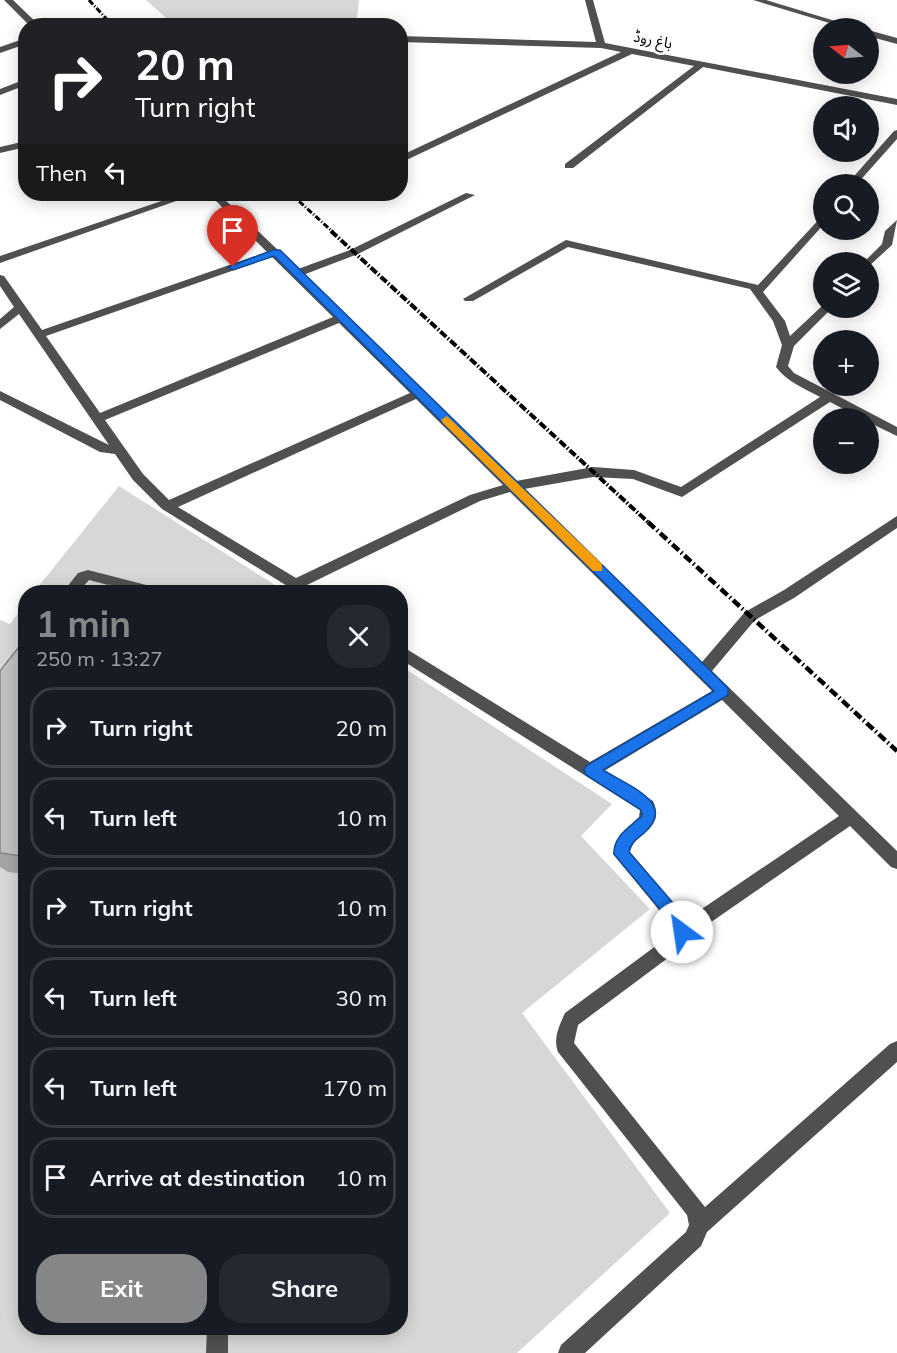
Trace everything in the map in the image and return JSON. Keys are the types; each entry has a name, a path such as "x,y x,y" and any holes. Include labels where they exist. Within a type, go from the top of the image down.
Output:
{"street":[{"path":"8,0 27,18"},
{"path":"589,0 601,45"},
{"path":"757,0 819,18"},
{"path":"879,36 897,41"},
{"name":"باغ روڈ","path":"408,39 550,41 601,45 897,102"},
{"path":"0,50 18,44"},
{"path":"408,156 630,51"},
{"path":"569,166 702,64"},
{"path":"0,92 18,85"},
{"path":"861,174 897,133"},
{"path":"0,150 18,146"},
{"path":"298,273 354,252 470,195"},
{"path":"0,261 171,201"},
{"path":"221,201 298,273 897,862"},
{"path":"879,253 887,245 890,231 897,223"},
{"path":"757,292 813,229"},
{"path":"469,299 566,243 754,287 779,321 788,345"},
{"path":"39,336 276,252"},
{"path":"0,278 138,477 167,506 295,585"},
{"path":"0,325 20,308"},
{"path":"98,418 342,317"},
{"path":"816,318 788,345 782,367 790,376 895,428"},
{"path":"167,506 420,393"},
{"path":"0,395 105,449 121,450"},
{"path":"309,585 475,498 515,486 593,472 634,475 682,492 829,397"},
{"path":"703,671 750,616 789,594 897,521"},
{"path":"77,585 88,575 127,585"},
{"path":"408,656 647,806 650,813 649,820 626,840 621,847 621,854 681,924 682,932"},
{"path":"591,770 723,692"},
{"path":"699,1225 696,1210 566,1046 566,1031 572,1018 678,940 682,932 850,817"},
{"path":"569,1353 694,1239 699,1225 897,1050"},
{"path":"217,1353 218,1335"}],"shaded area":[{"path":"146,0 359,0 357,18 166,18"},
{"path":"119,486 275,585 40,585"},
{"path":"18,613 18,1335 408,1335 408,671 612,804 581,836 650,909 522,1013 670,1213 517,1353 0,1353 0,620 10,624"}],"building":[{"path":"18,648 18,855 0,853 0,671"}],"railway":[{"path":"89,0 106,18"},
{"path":"299,201 333,232"},
{"path":"331,231 650,524"},
{"path":"648,522 897,751"}],"slow traffic":[{"path":"447,420 597,568"}],"route":[{"path":"233,267 276,252 723,692 591,770 647,806 650,813 649,820 626,840 621,847 621,854 681,924 682,932"}]}
